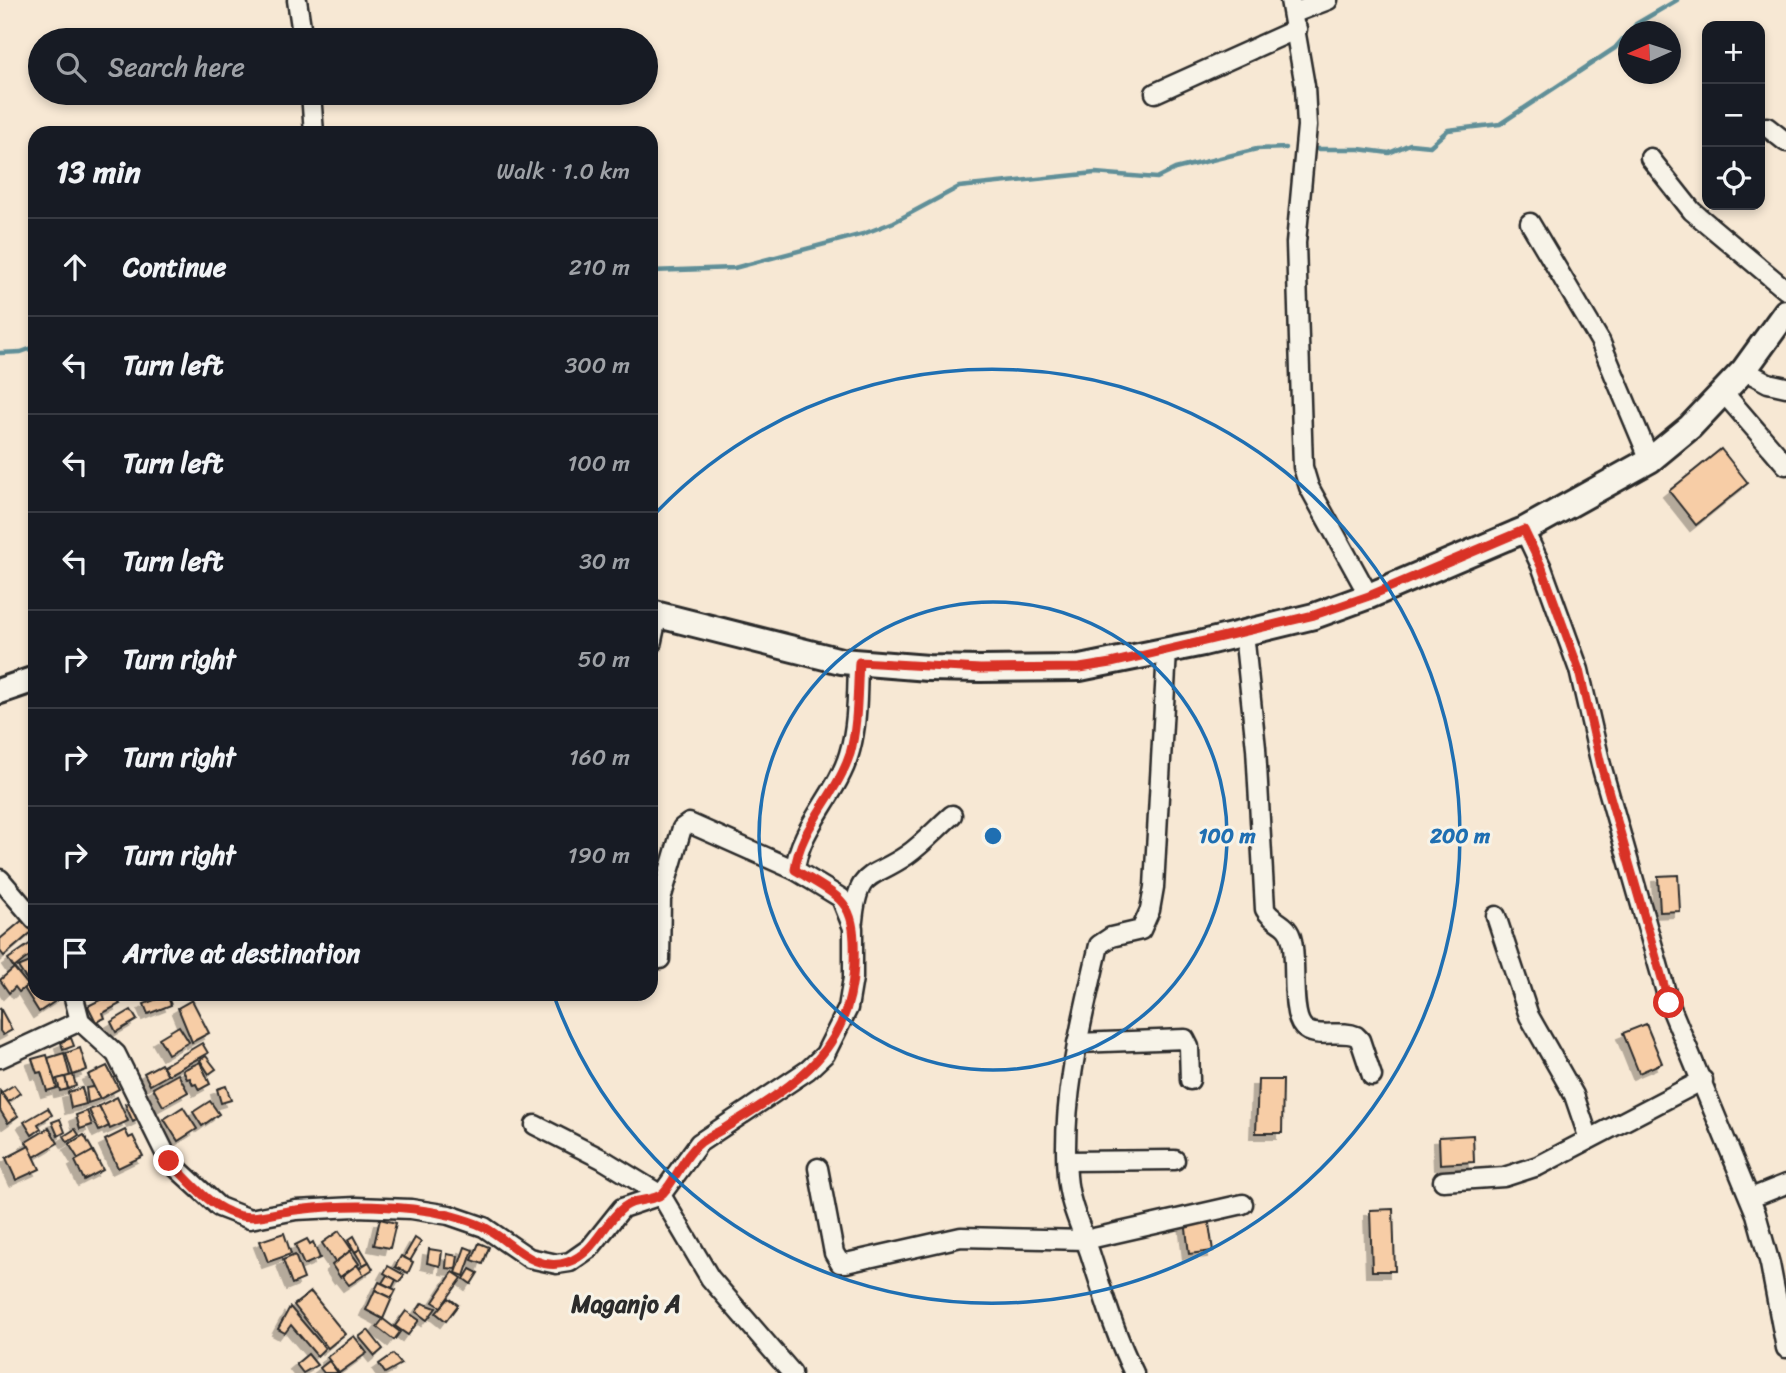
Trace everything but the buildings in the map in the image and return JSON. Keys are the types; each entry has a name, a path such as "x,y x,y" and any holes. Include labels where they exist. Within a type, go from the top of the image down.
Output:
{"street":[{"path":"297,0 301,28"},
{"path":"1155,93 1294,14 1328,0"},
{"path":"1294,14 1307,126 1296,243 1303,467 1309,487 1369,596"},
{"path":"312,105 313,126"},
{"path":"1767,127 1786,142"},
{"path":"1650,158 1692,211 1786,290"},
{"path":"1530,223 1600,341 1650,460"},
{"path":"658,614 816,656 928,668 1080,668 1167,651 1314,615 1369,596 1524,530 1650,460 1690,427 1744,370 1786,312"},
{"path":"1744,370 1768,383 1786,387"},
{"path":"1723,392 1786,465"},
{"path":"1524,530 1542,568 1579,670 1601,765 1669,1003 1751,1198 1770,1264 1786,1348"},
{"path":"1244,633 1253,708 1265,909 1283,922 1292,938 1297,1014 1302,1027 1310,1031 1356,1035 1372,1076"},
{"path":"1133,1373 1071,1203 1067,1161 1070,1090 1077,1043 1099,945 1111,937 1141,930 1150,911 1158,838 1167,651"},
{"path":"795,870 797,852 817,820 850,754 859,662"},
{"path":"0,691 28,681"},
{"path":"76,1001 80,1021 116,1054 169,1161 209,1200 231,1213 250,1219 296,1210 411,1209 449,1215 484,1227 529,1258 557,1264 570,1262 590,1248 622,1208 661,1195 699,1143 808,1070 825,1054 848,1007 853,978 855,901 871,873 908,855 951,815"},
{"path":"660,959 662,899 682,828 689,823 795,870 841,898 847,906 853,928"},
{"path":"0,879 28,912"},
{"path":"1496,916 1529,1016 1568,1084 1589,1139"},
{"path":"0,1058 80,1021"},
{"path":"1077,1043 1185,1039 1189,1047 1190,1080"},
{"path":"1443,1181 1504,1177 1538,1166 1703,1080"},
{"path":"535,1125 602,1159 661,1195 710,1278 792,1373"},
{"path":"1067,1161 1175,1160"},
{"path":"818,1168 834,1253 840,1263 859,1262 961,1237 1085,1240 1243,1204"},
{"path":"1751,1198 1786,1184"}],"waterway":[{"path":"1641,21 1677,0"},
{"path":"1311,149 1359,149 1389,153 1410,144 1430,146 1448,130 1500,124 1618,45"},
{"path":"658,271 734,268 863,234 894,222 959,187 1095,173 1157,178 1175,169 1257,149 1286,148"},
{"path":"0,353 28,350"}],"district":[{"name":"Maganjo A","path":"626,1304"}],"route":[{"path":"169,1161 209,1200 231,1213 250,1219 296,1210 356,1207 411,1209 449,1215 484,1227 529,1258 544,1264 570,1262 590,1248 622,1208 631,1202 661,1195 699,1143 729,1126 808,1070 825,1054 838,1031 848,1007 853,978 853,928 847,906 841,898 795,870 797,852 817,820 850,754 859,662 884,666 980,669 1080,668 1111,663 1314,615 1369,596 1524,530 1542,568 1579,670 1601,765 1669,1003"}]}
